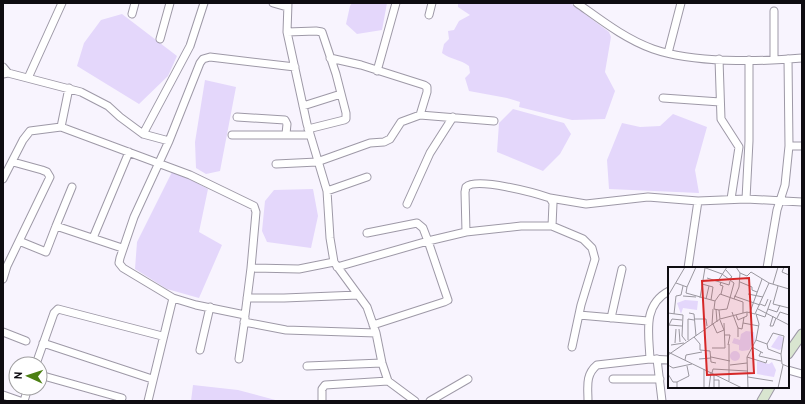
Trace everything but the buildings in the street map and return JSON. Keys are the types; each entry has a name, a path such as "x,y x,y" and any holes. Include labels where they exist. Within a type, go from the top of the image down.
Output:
{"main road":[{"path":"789,353 801,338"},
{"path":"762,401 769,388"}],"street":[{"path":"28,78 62,3"},
{"path":"132,14 135,3"},
{"path":"160,39 170,3"},
{"path":"143,134 190,46 204,3"},
{"path":"273,3 287,5 287,32 309,132 327,191 330,238 335,264 367,306 374,325 382,363 388,381 415,401"},
{"path":"377,71 396,3"},
{"path":"429,15 432,3"},
{"path":"577,3 637,42 653,50 719,59 749,60 802,58"},
{"path":"587,10 591,3"},
{"path":"668,53 681,3"},
{"path":"774,11 774,59"},
{"path":"232,135 309,132 346,119 341,94 322,32 316,30 287,32"},
{"path":"295,67 210,57 203,59 200,63 170,141 134,216 122,248 119,263 123,268 173,298 210,307 286,330 376,333"},
{"path":"330,58 427,87 427,92 420,115"},
{"path":"719,59 721,119 739,147 731,199"},
{"path":"767,267 780,200 785,185 789,146 788,59"},
{"path":"746,199 749,141 749,60"},
{"path":"3,67 6,73 69,88 108,106 143,134 170,141"},
{"path":"61,127 69,88"},
{"path":"303,106 341,94"},
{"path":"663,98 720,102"},
{"path":"276,164 318,162 370,143 384,142 390,139 401,122 420,115 494,121"},
{"path":"236,117 285,120 287,124 286,134"},
{"path":"407,204 430,153 453,117"},
{"path":"3,178 13,162 23,140 30,131 61,127 190,175 254,206 256,212 251,268 239,359"},
{"path":"789,146 802,146"},
{"path":"93,238 129,152"},
{"path":"3,279 5,266 19,241 50,177 47,172 13,162"},
{"path":"327,191 367,177"},
{"path":"466,232 465,192 466,187 470,184 484,184 586,204 648,197 698,201 746,199 802,202"},
{"path":"19,241 46,252 72,187"},
{"path":"550,198 553,204 552,226"},
{"path":"688,267 698,201"},
{"path":"367,233 416,223 423,228 448,300 374,325"},
{"path":"56,226 122,248"},
{"path":"251,268 299,269 335,264 466,232 513,226 552,226 584,238 589,243 594,254 572,347"},
{"path":"611,318 622,269"},
{"path":"662,401 660,379 653,359 648,321 653,305 668,292"},
{"path":"247,298 358,295"},
{"path":"148,401 162,336 173,298"},
{"path":"200,350 210,307"},
{"path":"39,356 54,313 58,309 162,336"},
{"path":"579,315 648,321"},
{"path":"3,332 26,341"},
{"path":"43,343 152,379"},
{"path":"588,401 587,381 590,373 597,365 653,359 668,360"},
{"path":"307,366 382,363"},
{"path":"789,370 802,374"},
{"path":"48,377 122,398"},
{"path":"430,401 468,379"},
{"path":"613,379 660,379"},
{"path":"322,401 322,389 325,385 388,381"},
{"path":"3,395 20,401"}],"shaded area":[{"path":"352,3 387,3 382,30 357,34 346,24"},
{"path":"458,3 570,3 609,32 611,37 605,72 615,91 605,119 572,120 519,107 520,102 507,98 469,91 465,78 470,73 469,66 442,53 444,44 449,39 448,31 454,30 459,21 470,15 458,7"},
{"path":"122,14 177,56 168,76 139,104 77,66 84,43 101,20"},
{"path":"205,80 236,87 220,171 206,174 196,168 195,142"},
{"path":"513,109 564,123 571,134 560,154 543,171 497,152 499,123"},
{"path":"673,114 707,127 695,170 699,193 609,189 607,160 622,123 640,127 660,126"},
{"path":"173,170 208,189 199,232 222,245 199,298 167,289 135,269 137,242"},
{"path":"313,189 318,216 311,248 267,242 262,231 265,201 274,190"},
{"path":"193,385 238,390 279,401 191,401"}]}
